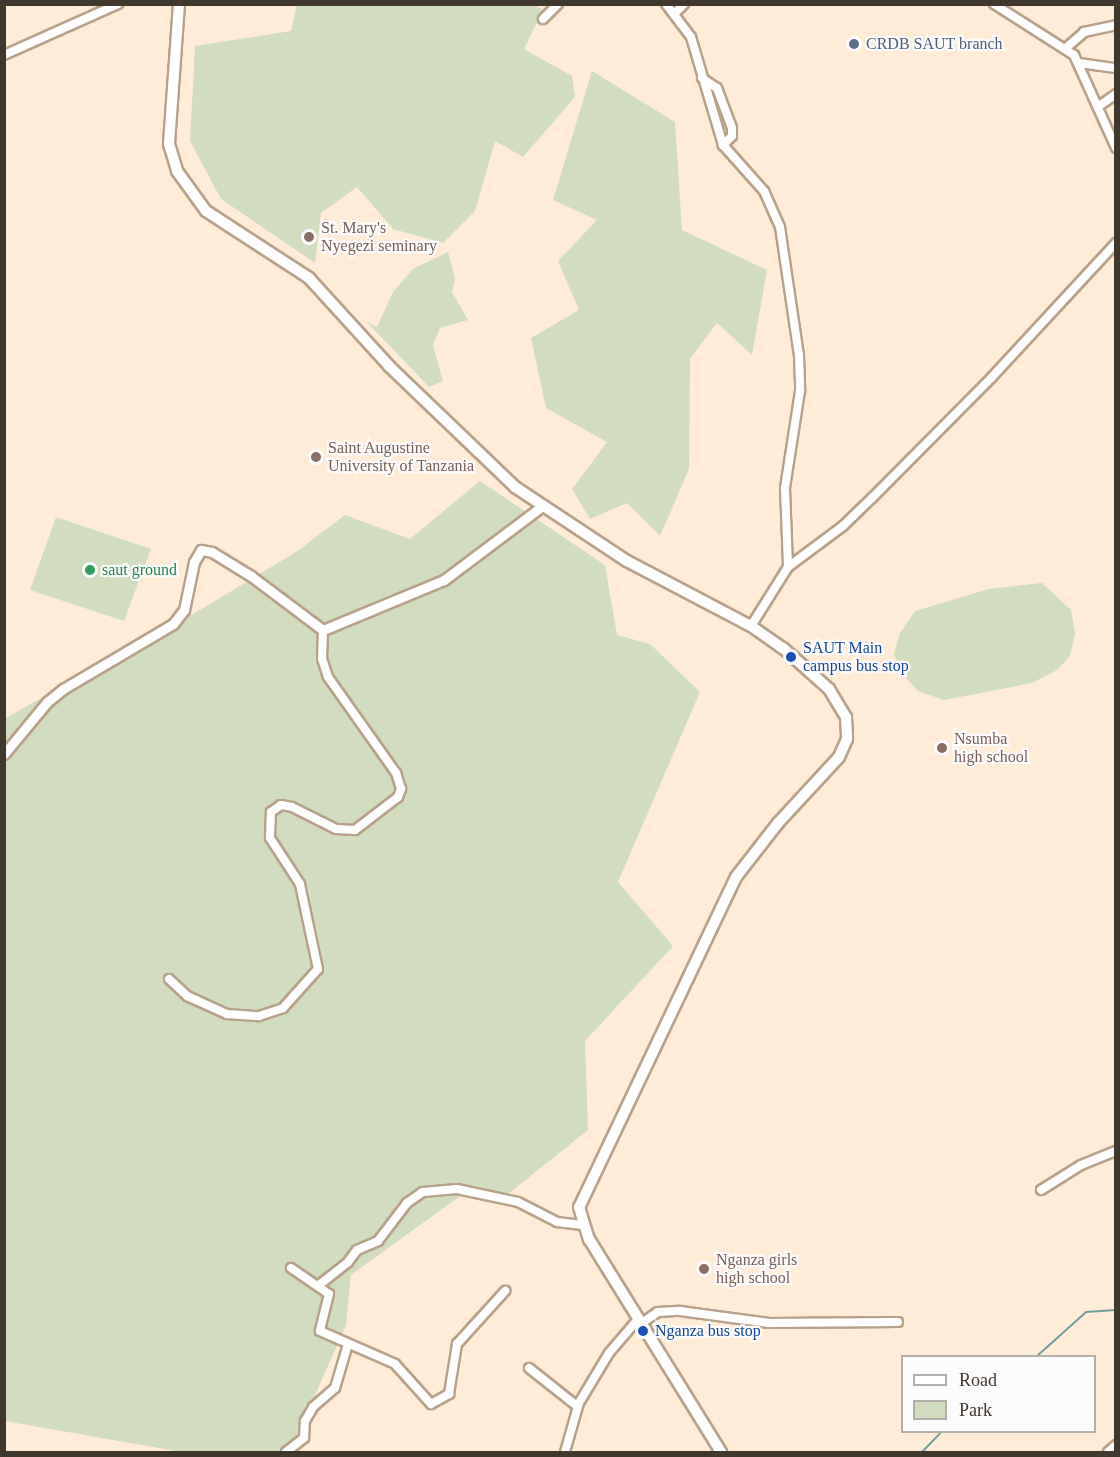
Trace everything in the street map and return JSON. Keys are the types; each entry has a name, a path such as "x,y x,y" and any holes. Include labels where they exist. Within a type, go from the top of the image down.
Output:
{"main road":[{"path":"179,4 169,144 188,191 232,231 309,278 390,366 485,460 541,507 627,561 751,626 804,664 829,689 846,717 847,739 832,766 778,824 736,877 582,1195 579,1207 582,1225 721,1452"}],"street":[{"path":"4,55 118,4"},
{"path":"543,19 558,4"},
{"path":"666,4 691,37 723,145 774,207 786,255 800,391 785,488 788,567"},
{"path":"675,13 684,4"},
{"path":"994,4 1067,47 1079,63 1116,148"},
{"path":"1067,47 1084,32 1116,25"},
{"path":"1079,63 1116,68"},
{"path":"702,78 717,88 732,132 723,145"},
{"path":"1099,106 1116,94"},
{"path":"718,131 725,112"},
{"path":"751,626 788,567 843,526 872,498 991,378 1114,248"},
{"path":"323,630 444,580 541,507"},
{"path":"4,754 47,702 173,624 184,610 194,561 201,550 212,552 251,576 323,630"},
{"path":"169,979 187,996 227,1014 259,1016 283,1008 318,969 300,884 270,838 271,813 281,805 292,807 345,831 355,830 398,797 401,789 396,773 328,677 321,652 323,630"},
{"path":"1041,1190 1081,1164 1116,1151"},
{"path":"319,1285 348,1262 357,1250 378,1241 388,1223 423,1191 457,1189 518,1202 557,1222 582,1225"},
{"path":"291,1268 329,1294 320,1331 395,1364 427,1402 439,1402 452,1387 453,1350 505,1291"},
{"path":"565,1452 577,1406 606,1358 641,1321 658,1312 680,1311 770,1323 898,1322"},
{"path":"286,1452 304,1438 305,1421 313,1407 335,1388 348,1344"},
{"path":"529,1368 577,1406"},
{"path":"1108,1452 1116,1445"}],"green space":[{"path":"297,5 535,5 543,10 524,49 572,76 575,97 523,157 495,141 475,211 443,243 393,229 357,187 321,213 315,263 221,199 190,141 195,46 291,31"},
{"path":"592,71 675,122 682,230 767,270 752,355 717,323 690,359 689,469 660,536 627,503 590,519 572,489 607,442 546,408 531,338 579,310 558,261 597,220 553,200"},
{"path":"448,252 455,278 452,292 468,320 440,328 433,345 443,381 429,387 366,321 377,327 393,292 413,269"},
{"path":"480,481 605,565 617,635 650,644 700,692 618,882 673,946 585,1041 588,1130 503,1198 463,1194 351,1275 346,1325 290,1452 181,1452 5,1421 4,719 195,613 296,552 345,515 410,539"},
{"name":"saut ground","path":"56,517 151,549 124,621 30,590"},
{"path":"1042,583 1071,610 1075,634 1070,656 1057,670 1032,683 944,700 918,691 903,675 894,654 900,633 915,611 989,589"}],"waterway":[{"path":"1038,1355 1086,1312 1116,1310"},
{"path":"922,1452 940,1433"}],"place":[{"name":"CRDB SAUT branch","path":"854,44"},
{"name":"St. Mary's Nyegezi seminary","path":"309,237"},
{"name":"Saint Augustine University of Tanzania","path":"316,457"},
{"name":"saut ground","path":"90,570"},
{"name":"SAUT Main campus bus stop","path":"791,657"},
{"name":"Nsumba high school","path":"942,748"},
{"name":"Nganza girls high school","path":"704,1269"},
{"name":"Nganza bus stop","path":"643,1331"}]}
